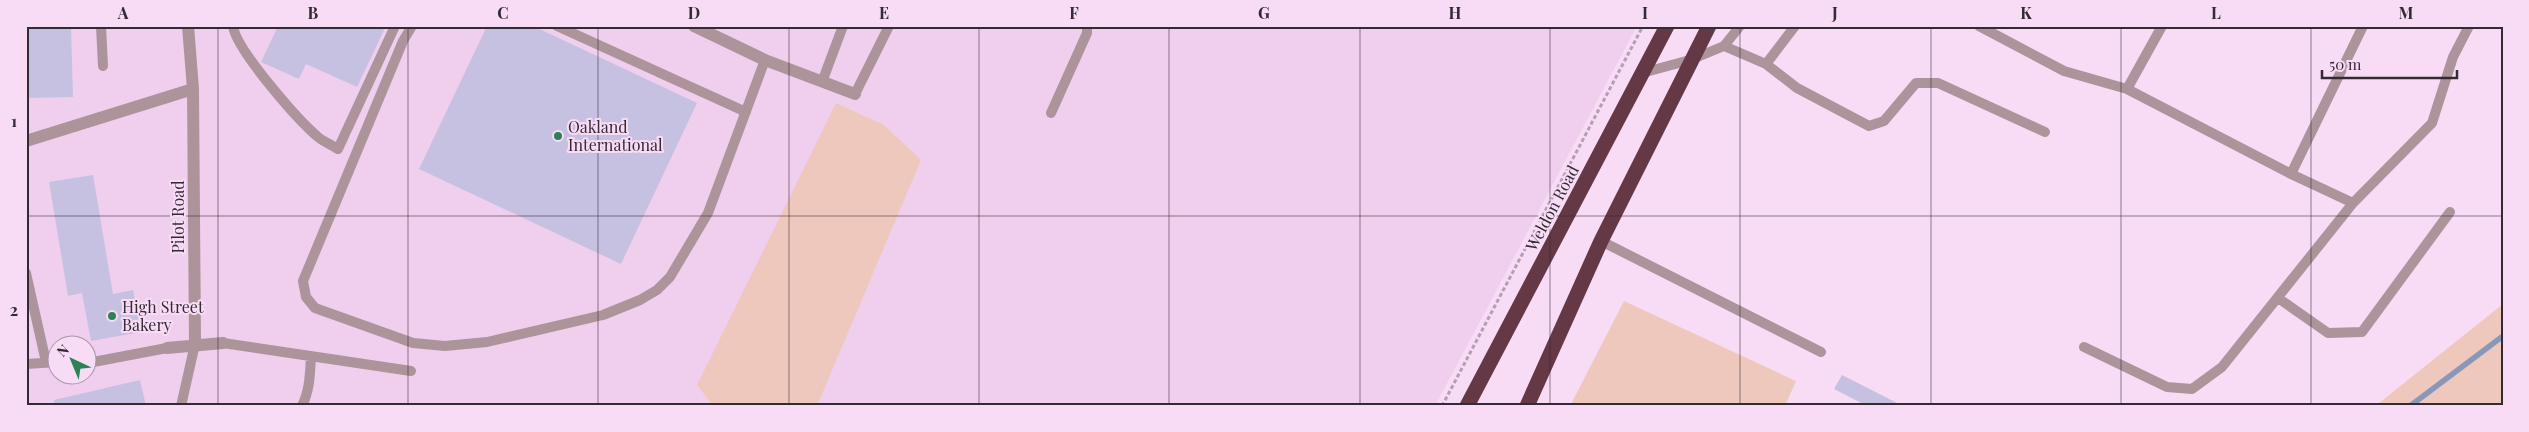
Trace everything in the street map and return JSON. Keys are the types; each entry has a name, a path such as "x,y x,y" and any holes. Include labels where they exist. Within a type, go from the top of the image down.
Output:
{"highway":[{"name":"Weldon Road","path":"1468,406 1667,26"},
{"path":"1527,406 1600,241 1690,60 1709,26"}],"street":[{"name":"Pilot Road","path":"188,26 193,89 195,344"},
{"path":"694,26 765,60 855,94"},
{"path":"26,141 193,89"},
{"path":"166,348 223,343"}],"lane":[{"path":"101,26 103,66"},
{"path":"233,26 248,55 275,91 318,137 338,149 395,26"},
{"path":"412,26 403,41 303,281 306,297 315,308 413,343 445,346 487,342 602,315 640,300 657,290 670,277 708,213 765,60"},
{"path":"556,26 746,112"},
{"path":"822,82 843,26"},
{"path":"855,94 889,26"},
{"path":"1051,113 1087,33 1087,26"},
{"path":"1642,73 1690,60 1724,46 1740,26"},
{"path":"1766,64 1796,26"},
{"path":"1979,26 2064,71 2127,89 2291,174 2353,203"},
{"path":"2127,89 2162,26"},
{"path":"2291,174 2363,26"},
{"path":"2084,347 2167,388 2192,389 2222,367 2353,203 2432,123 2453,57 2469,26"},
{"path":"1724,46 1766,64 1797,88 1869,126 1884,122 1916,83 1938,83 2045,132"},
{"path":"2278,298 2328,333 2362,332 2450,212"},
{"path":"1600,241 1821,352"},
{"path":"26,273 46,362 26,364"},
{"path":"223,343 411,371"},
{"path":"181,406 195,344"},
{"path":"98,361 166,348"},
{"path":"302,406 306,397 311,356"}],"path":[{"path":"1442,406 1643,26"}],"shaded area":[{"path":"26,26 1637,26 1435,406 26,406"},
{"path":"836,103 884,125 921,160 817,406 713,406 697,385"},
{"path":"1624,301 1796,381 1785,406 1570,406"},
{"path":"2503,304 2503,406 2374,406 2379,403"}],"building":[{"path":"26,26 71,26 73,97 26,98"},
{"path":"278,26 386,26 357,87 306,64 299,79 261,62"},
{"name":"Oakland International","path":"487,26 533,26 697,103 621,264 419,169"},
{"path":"93,175 113,294 133,290 141,332 98,340 98,334 90,334 82,293 68,296 49,182"},
{"path":"1842,375 1903,406 1867,406 1834,389"},
{"path":"140,380 146,406 54,406 54,400"}],"waterway":[{"path":"2410,406 2503,336"}],"place":[{"name":"Oakland International","path":"558,136"},
{"name":"High Street Bakery","path":"112,316"}]}
